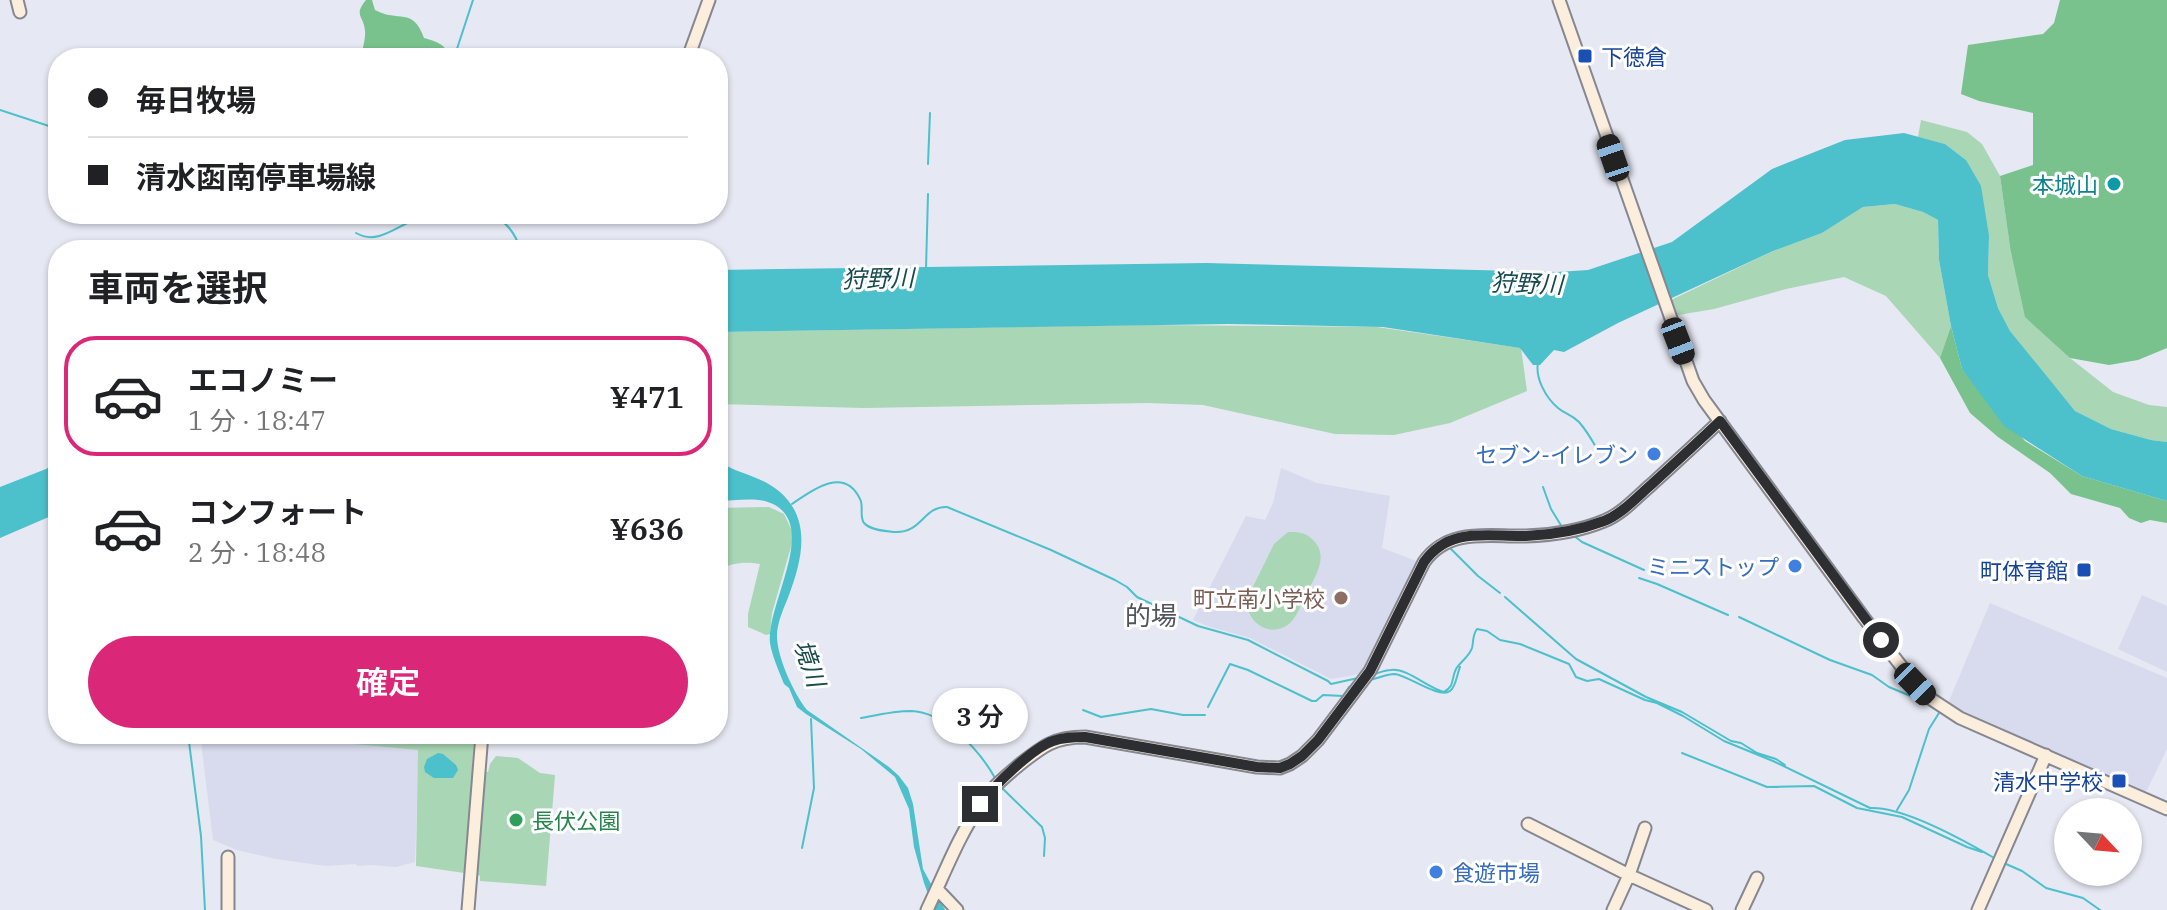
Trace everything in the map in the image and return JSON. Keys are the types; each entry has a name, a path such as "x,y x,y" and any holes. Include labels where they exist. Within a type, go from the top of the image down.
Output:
{"main road":[{"path":"692,48 709,0"},
{"path":"1559,0 1697,388 1864,618 1915,684 1928,697 1960,718 2167,809"},
{"path":"927,909 964,832 985,797 1039,748 1067,737 1085,737 1257,767 1280,768 1290,764 1318,740 1363,683 1424,562 1436,549 1458,537 1527,536 1561,532 1607,520 1634,501 1720,421"},
{"path":"468,910 481,744"},
{"path":"1978,910 2046,755"},
{"path":"1528,824 1706,910"},
{"path":"1613,910 1645,828"},
{"path":"228,857 228,910"},
{"path":"1742,910 1757,878"},
{"path":"937,890 957,910"}],"shaded area":[{"path":"1281,468 1317,483 1390,496 1382,548 1419,562 1361,674 1331,679 1250,638 1193,620 1246,516 1265,520 1273,503"},
{"path":"2142,595 2167,606 2167,672 2118,649"},
{"path":"1990,603 2167,678 2167,749 2147,790 2094,772 2045,747 1951,708 1949,701"},
{"path":"201,744 419,744 415,862 396,867 356,864 326,866 276,859 237,850 213,840"}],"green space":[{"path":"366,0 372,0 375,10 383,14 410,19 420,28 424,38 445,48 363,48 365,34 360,13"},
{"path":"2060,0 2167,0 2167,348 2138,360 2109,365 2070,358 2025,317 2010,247 2000,176 2033,165 2033,113 1961,94 1968,45 2043,34 2054,23"},
{"path":"1921,120 1967,132 1982,144 2000,176 2010,247 2070,358 2113,392 2149,405 2167,407 2167,442 2111,429 2075,411 2010,331 1998,308 1988,275 1989,236 1966,160 1945,144 1918,137"},
{"path":"1895,204 1938,220 1939,260 1951,326 1940,358 1886,296 1844,277 1678,315 1671,300 1773,251 1822,233 1863,207"},
{"path":"1145,325 1377,327 1521,348 1527,391 1450,423 1394,435 1335,434 1203,405 1148,403 864,408 728,404 728,332"},
{"path":"1951,326 1962,369 2025,441 2082,476 2167,501 2167,523 2150,520 2141,523 2129,518 2120,508 2071,494 2050,473 1970,413 1940,358"},
{"path":"769,507 784,514 792,531 792,543 772,613 770,634 748,627 748,614 760,564 728,566 728,508"},
{"path":"1288,532 1298,532 1312,539 1318,546 1321,560 1292,621 1282,628 1267,629 1250,615 1247,599 1274,544"},
{"name":"長伏公園","path":"355,744 473,744 472,771 488,772 496,756 518,758 540,773 555,775 546,886 480,881 480,876 476,874 484,774 472,774 464,873 416,866 418,750"}],"water":[{"name":"狩野川","path":"1904,133 1945,144 1966,160 1981,186 1989,236 1988,275 1998,308 2010,331 2075,411 2111,429 2167,442 2167,501 2082,476 2004,426 1962,369 1939,260 1938,220 1895,204 1863,207 1822,233 1773,251 1618,323 1564,352 1554,350 1540,365 1533,365 1520,348 1383,327 1228,324 728,332 728,270 1206,263 1557,272 1588,270 1672,242 1772,169 1845,140"},
{"path":"728,466 772,486 790,503 797,515 800,554 777,631 783,664 792,685 807,710 889,767 908,788 923,869 945,910 934,910 914,847 909,809 895,777 861,749 797,707 784,684 770,643 775,608 791,548 791,530 786,515 773,504 753,500 728,501"},
{"path":"46,469 48,517 0,538 0,487"},
{"path":"438,753 456,765 458,770 453,778 434,778 425,772 427,759"}],"waterway":[{"path":"457,48 473,0"},
{"path":"0,110 48,126"},
{"path":"928,164 930,113"},
{"name":"狩野川","path":"926,269 928,194"},
{"path":"356,233 378,236 406,224"},
{"path":"506,224 516,240"},
{"path":"1538,363 1540,381 1549,399 1579,422 1597,449"},
{"path":"792,504 827,484 845,484 860,499 864,523 874,529 894,532 911,529 933,511 947,507 1115,580 1137,597 1198,626 1248,640 1331,684 1358,678"},
{"path":"1543,487 1562,527"},
{"path":"1573,535 1644,570"},
{"path":"1450,548 1500,593"},
{"path":"1639,578 1728,615"},
{"path":"1505,597 1576,659 1646,697 1682,712 1731,741 1785,765"},
{"path":"1739,617 1830,660 1872,675 1889,687 1925,702"},
{"path":"1372,675 1397,670 1444,692 1451,685 1456,669 1471,651 1477,629 1487,631 1500,640 1520,644 1569,664 1576,677 1587,681 1599,679 1657,703 1724,741 1870,808 1900,813 1934,826 1996,859"},
{"path":"1208,707 1230,664 1312,701 1323,695 1343,696 1355,683"},
{"path":"1369,680 1395,674 1445,693 1454,687 1460,667"},
{"path":"1083,710 1101,717 1151,709 1183,715 1205,715"},
{"path":"861,718 911,711 936,718 971,745 995,778"},
{"path":"1897,810 1909,790 1929,729 1939,713"},
{"path":"802,848 814,788 811,719"},
{"path":"189,744 201,836 205,910"},
{"path":"1682,753 1767,787 1814,786 1857,808 1902,817 1982,852"},
{"path":"1001,787 1042,827 1044,856"},
{"path":"2006,864 2046,888 2083,898 2100,910"}],"place":[{"name":"下徳倉","path":"1585,56"},
{"name":"本城山","path":"2114,184"},
{"name":"セブン-イレブン","path":"1654,454"},
{"name":"ミニストップ","path":"1795,566"},
{"name":"町体育館","path":"2084,570"},
{"name":"町立南小学校","path":"1341,598"},
{"name":"清水中学校","path":"2119,781"},
{"name":"長伏公園","path":"516,820"},
{"name":"食遊市場","path":"1436,872"}],"district":[{"name":"的場","path":"1151,615"}],"route":[{"path":"980,804 1039,748 1067,737 1085,737 1257,767 1280,768 1290,764 1318,740 1363,683 1424,562 1436,549 1458,537 1527,536 1581,528 1607,520 1634,501 1720,421 1881,640"}],"water label":[{"name":"境川","path":"810,663"}]}
